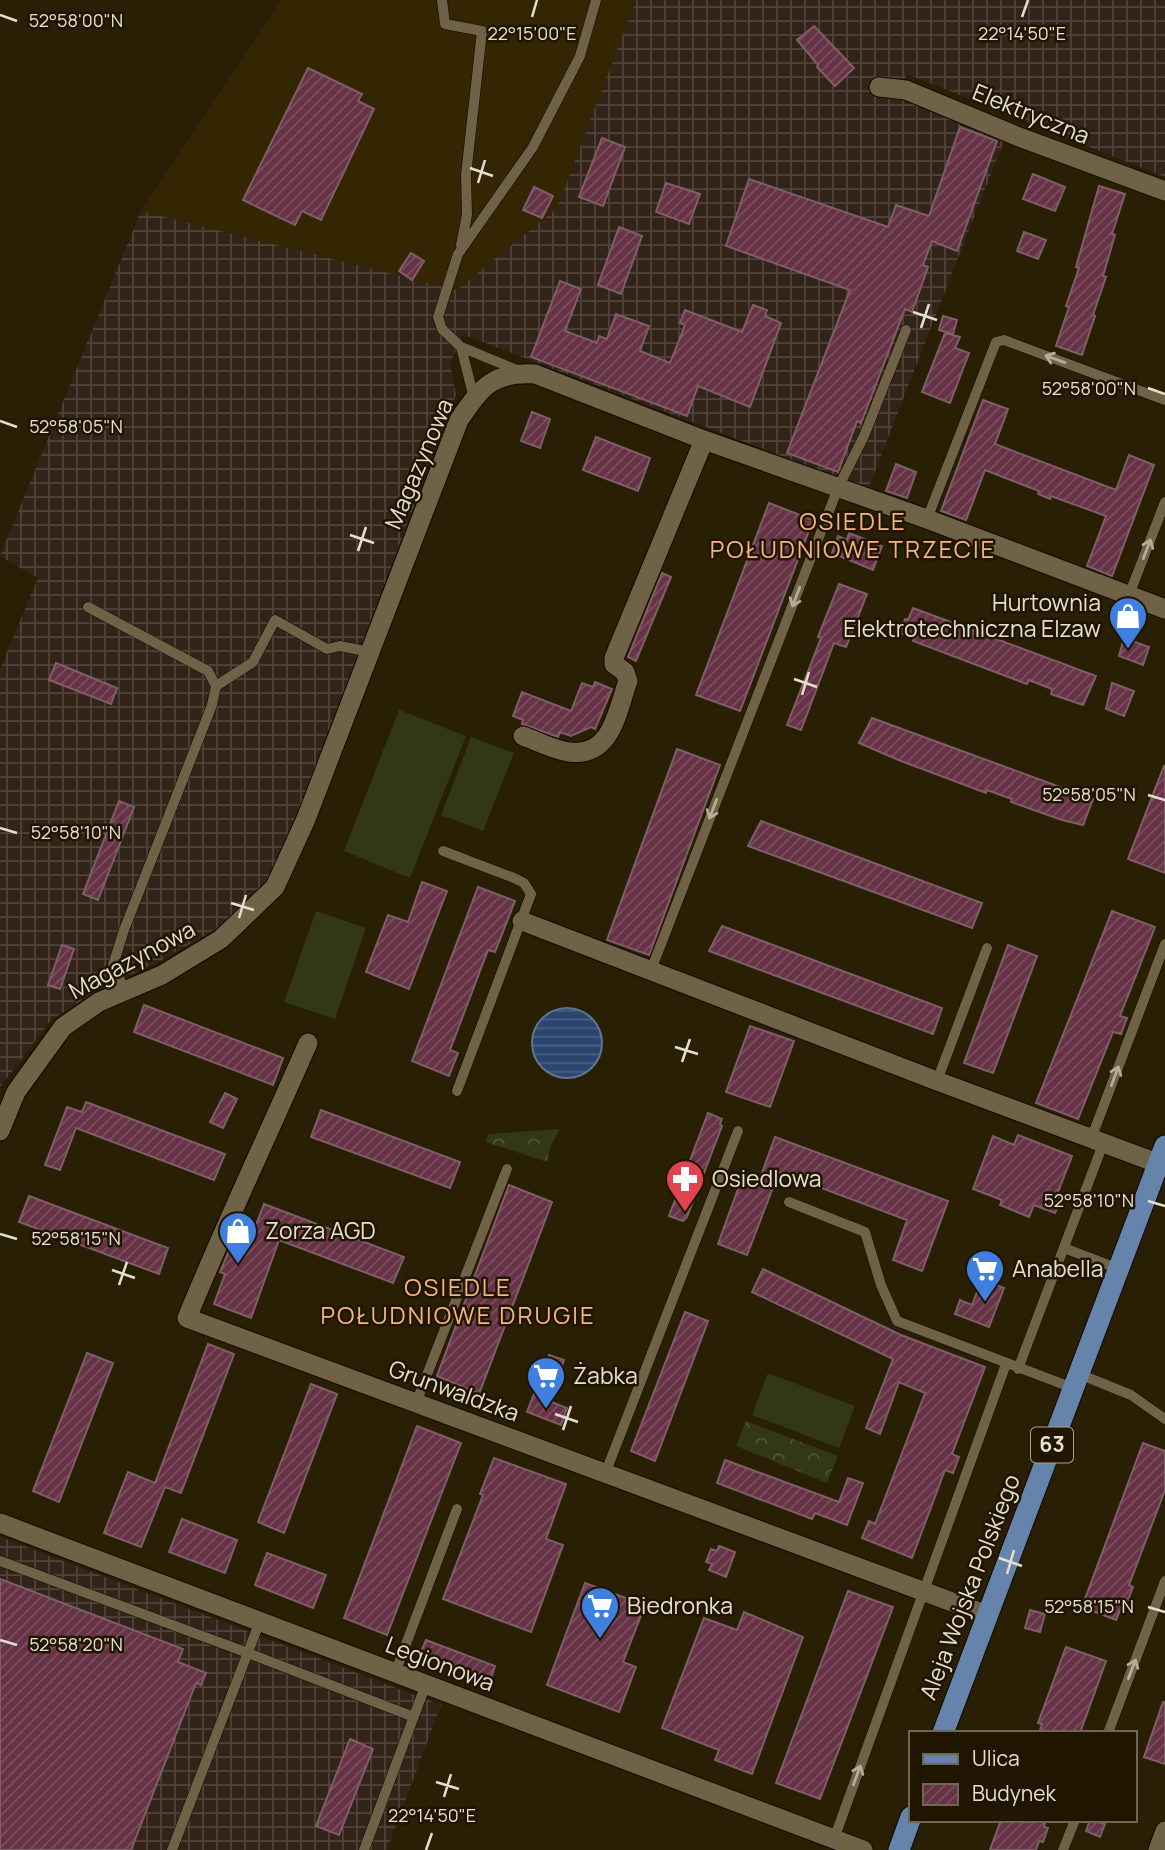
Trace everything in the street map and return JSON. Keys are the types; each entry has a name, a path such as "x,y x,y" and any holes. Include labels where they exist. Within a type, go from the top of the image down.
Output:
{"main road":[{"name":"Aleja Wojska Polskiego","path":"944,1731 1163,1159"},
{"path":"899,1850 909,1822"}],"street":[{"name":"Elektryczna","path":"879,87 906,90 1019,137 1165,191"},
{"path":"524,373 535,374 704,440 927,519 1165,609"},
{"name":"Magazynowa","path":"0,1131 16,1092 63,1027 99,1002 162,975 221,939 275,887 306,818 459,420 474,398 491,382 507,374 524,373"},
{"path":"523,736 569,752 590,751 606,740 628,681 625,672 614,664 614,658 704,440"},
{"path":"522,920 1097,1142 1163,1159"},
{"name":"Grunwaldzka","path":"308,1043 244,1190 230,1215 187,1318 987,1615"},
{"name":"Legionowa","path":"0,1523 863,1850"},
{"path":"1158,1850 1165,1831"}],"lane":[{"path":"442,0 445,24 482,31 466,175 467,215 461,249 438,317 442,329 461,347 524,373"},
{"path":"461,249 533,147 580,55 597,0"},
{"path":"651,970 838,488 864,436 906,330"},
{"path":"927,519 996,342 1004,340 1165,400"},
{"path":"461,347 474,398"},
{"path":"1129,595 1165,502"},
{"path":"88,607 208,671 216,686 212,705 124,930 113,965 125,991"},
{"path":"216,686 253,662 275,620 327,649 340,646 370,652"},
{"path":"443,851 524,883 531,894 457,1091"},
{"path":"1018,1369 1064,1248 1097,1142 1165,944"},
{"path":"936,1081 987,948"},
{"path":"605,1474 738,1130"},
{"path":"416,1403 507,1169"},
{"path":"789,1202 865,1231 881,1285 897,1321 1018,1369 1131,1395 1165,1419"},
{"path":"1064,1248 1119,1269"},
{"path":"834,1839 1006,1364"},
{"path":"395,1673 457,1509"},
{"path":"0,1561 414,1717"},
{"path":"1109,1731 1165,1581"},
{"path":"173,1850 260,1622"},
{"path":"364,1850 426,1684"},
{"path":"1063,1850 1073,1822"}],"shaded area":[{"path":"282,0 636,0 557,208 457,290 141,211"},
{"path":"636,0 1165,0 1165,177 907,74 897,96 1005,138 868,489 462,334 450,364 456,395 277,868 246,906 216,929 158,962 98,990 51,1020 0,1087 0,669 38,578 0,556 141,211 457,290 557,208"},
{"path":"0,1537 441,1705 387,1850 0,1850"}],"green space":[{"path":"399,710 466,736 410,878 344,851"},
{"path":"471,737 514,753 483,831 441,815"},
{"path":"316,911 366,928 335,1019 284,1002"},
{"path":"560,1129 551,1145 547,1162 486,1142 488,1134"},
{"path":"768,1373 855,1406 839,1448 752,1415"},
{"path":"746,1421 838,1456 827,1483 736,1446"}],"water":[{"path":"567,1008 592,1018 602,1043 592,1068 567,1078 542,1068 532,1043 542,1018"}],"building":[{"path":"814,26 854,68 835,86 797,40"},
{"path":"308,68 362,94 358,101 374,109 321,220 302,211 295,225 243,200"},
{"path":"960,127 997,141 957,251 932,241 923,265 928,267 912,312 905,309 861,423 857,421 838,472 787,453 850,290 726,246 749,179 888,227 896,205 929,216"},
{"path":"602,138 625,147 603,206 579,197"},
{"path":"1033,174 1065,187 1055,211 1023,199"},
{"path":"666,183 700,194 689,224 656,212"},
{"path":"1099,186 1125,194 1112,234 1115,235 1103,276 1106,277 1082,355 1056,346 1069,307 1066,306 1079,268 1076,267"},
{"path":"534,187 553,196 542,218 523,210"},
{"path":"619,227 642,236 621,294 598,285"},
{"path":"1024,232 1046,240 1038,259 1017,251"},
{"path":"411,253 424,261 412,280 399,271"},
{"path":"560,281 581,289 565,331 597,343 599,336 607,339 616,314 649,326 640,351 670,363 685,325 680,323 685,310 742,332 753,305 767,310 765,316 781,323 750,407 698,386 687,416 531,357"},
{"path":"943,316 957,320 953,334 939,330"},
{"path":"945,333 960,337 955,348 969,353 950,403 922,392"},
{"path":"983,400 1008,409 995,444 1116,490 1129,455 1154,465 1112,576 1087,566 1106,516 1051,496 1050,499 1038,494 1039,491 985,470 966,520 941,511"},
{"path":"532,412 550,419 540,448 521,441"},
{"path":"596,437 650,458 638,491 583,470"},
{"path":"896,464 916,472 907,498 886,491"},
{"path":"769,503 813,520 740,711 696,695"},
{"path":"849,533 882,546 873,570 832,553 838,536 847,540"},
{"path":"662,573 671,577 636,661 628,657"},
{"path":"839,584 867,594 846,647 834,643 801,730 787,725"},
{"path":"913,608 1096,676 1083,705 1051,694 1052,689 1029,680 1027,684 913,641 914,638 900,633"},
{"name":"Hurtownia Elektrotechniczna Elzaw","path":"1124,638 1149,647 1143,665 1119,656"},
{"path":"56,663 117,688 111,704 49,680"},
{"path":"595,682 612,689 595,729 591,727 571,736 560,732 558,737 522,724 523,720 513,716 522,692 571,711 582,683 593,687"},
{"path":"1112,683 1134,691 1124,716 1106,709"},
{"path":"872,718 1093,799 1083,825 1011,802 1012,799 987,790 986,793 859,743"},
{"path":"677,749 720,765 649,955 607,940"},
{"path":"1165,766 1165,873 1128,859"},
{"path":"119,801 134,807 98,900 83,894"},
{"path":"761,821 982,903 972,928 748,846"},
{"path":"422,882 447,891 409,989 366,972 388,915 408,922"},
{"path":"478,887 515,901 495,952 488,950 450,1050 458,1053 449,1076 412,1061"},
{"path":"1112,911 1155,927 1120,1016 1127,1018 1121,1034 1113,1032 1078,1119 1036,1103"},
{"path":"722,926 942,1008 933,1034 709,951"},
{"path":"62,945 74,949 60,989 48,985"},
{"path":"1008,945 1037,956 993,1073 964,1063"},
{"path":"144,1005 283,1058 273,1085 134,1032"},
{"path":"750,1026 794,1041 770,1107 726,1092"},
{"path":"225,1093 237,1099 223,1128 210,1122"},
{"path":"86,1102 225,1154 214,1180 76,1128 60,1170 45,1165 67,1107 82,1112"},
{"path":"321,1110 460,1162 450,1188 311,1137"},
{"path":"708,1113 722,1119 722,1126 687,1217 683,1221 669,1216"},
{"path":"1018,1135 1072,1156 1056,1197 1061,1199 1055,1213 1034,1205 1029,1217 1000,1205 1002,1200 973,1189 993,1136 1014,1145"},
{"path":"775,1137 948,1201 922,1271 893,1260 907,1220 779,1172 747,1255 718,1244 742,1178 758,1184"},
{"path":"509,1185 552,1202 479,1394 437,1376"},
{"path":"29,1196 168,1248 159,1274 19,1222"},
{"path":"264,1204 404,1257 393,1283 279,1240 251,1318 214,1304 225,1274 220,1272 231,1246 246,1251"},
{"path":"763,1269 901,1335 985,1367 952,1454 959,1457 953,1473 945,1470 912,1558 862,1538 869,1521 875,1524 925,1393 899,1382 880,1434 866,1428 893,1359 752,1292"},
{"name":"Anabella","path":"982,1279 1004,1288 989,1327 955,1314 960,1300 972,1305"},
{"path":"685,1312 708,1321 655,1461 631,1451"},
{"path":"208,1344 234,1354 181,1493 165,1487 141,1547 104,1533 128,1472 155,1483"},
{"path":"87,1353 113,1363 59,1502 33,1491"},
{"path":"549,1355 564,1360 549,1401 567,1408 561,1425 527,1412"},
{"path":"311,1384 337,1394 284,1533 258,1522"},
{"path":"417,1426 461,1443 387,1635 344,1618"},
{"path":"1143,1443 1165,1451 1165,1490 1129,1585 1133,1587 1116,1620 1082,1607"},
{"path":"494,1458 566,1484 546,1539 563,1545 531,1632 443,1599 483,1495 480,1494"},
{"path":"725,1460 839,1502 848,1478 863,1483 847,1525 815,1513 812,1519 717,1483"},
{"path":"182,1519 237,1540 225,1573 169,1552"},
{"path":"719,1546 735,1552 726,1577 709,1570 712,1564 706,1562 711,1549 717,1551"},
{"path":"267,1553 326,1575 313,1608 255,1585"},
{"path":"0,1579 183,1649 178,1662 206,1673 201,1685 196,1683 131,1850 0,1850"},
{"path":"585,1583 645,1605 623,1662 636,1667 619,1712 547,1685"},
{"path":"848,1591 893,1607 820,1799 776,1783"},
{"path":"1030,1610 1045,1614 1040,1632 1025,1628"},
{"path":"744,1612 803,1637 752,1774 715,1760 719,1750 662,1728 704,1618 737,1630"},
{"path":"426,1640 495,1666 490,1681 420,1654"},
{"path":"1066,1647 1106,1661 1081,1731 1040,1731 1042,1724 1038,1723"},
{"path":"1165,1702 1165,1764 1144,1757"},
{"path":"350,1739 373,1749 339,1835 316,1826"},
{"path":"1000,1822 1045,1822 1044,1827 1048,1828 1043,1842 1039,1841 1036,1850 990,1850"},
{"path":"1089,1822 1105,1824 1100,1837 1086,1831"}],"place":[{"name":"Hurtownia Elektrotechniczna Elzaw","path":"1128,650"},
{"name":"Osiedlowa","path":"685,1213"},
{"name":"Zorza AGD","path":"238,1265"},
{"name":"Anabella","path":"985,1303"},
{"name":"Żabka","path":"546,1410"},
{"name":"Biedronka","path":"600,1640"}],"district":[{"name":"OSIEDLE POŁUDNIOWE TRZECIE","path":"853,536"},
{"name":"OSIEDLE POŁUDNIOWE DRUGIE","path":"458,1302"}]}
